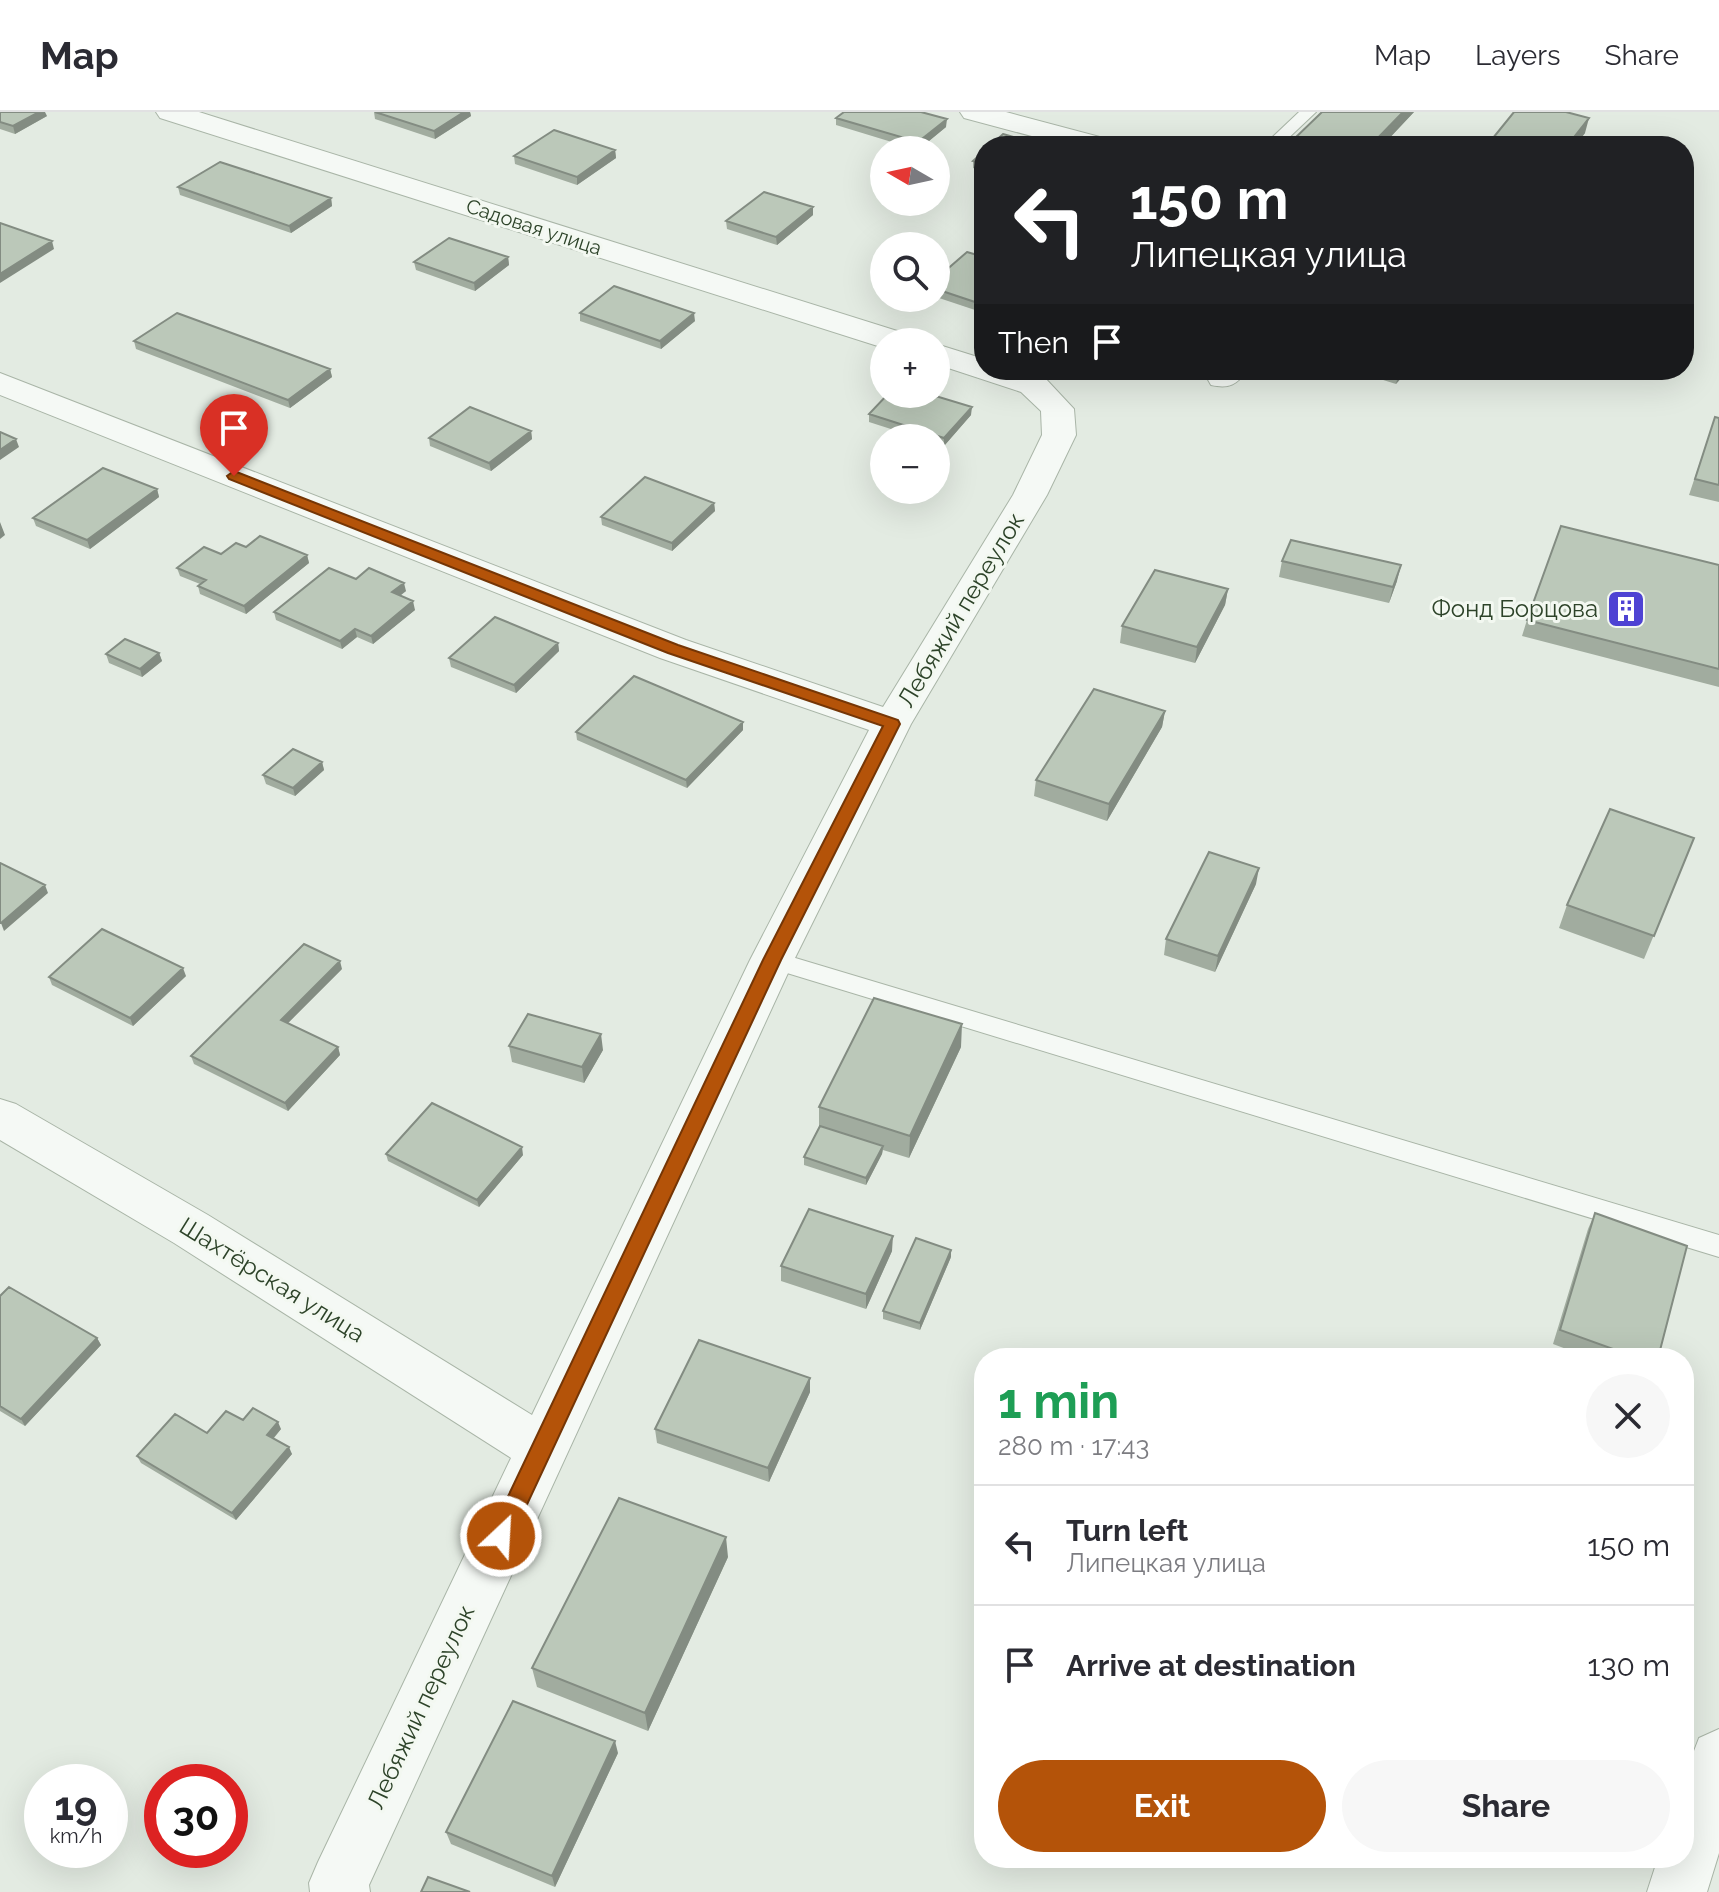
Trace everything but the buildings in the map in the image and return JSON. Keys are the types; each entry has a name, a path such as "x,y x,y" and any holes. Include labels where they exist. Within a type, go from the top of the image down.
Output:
{"street":[{"name":"Садовая улица","path":"170,112 870,333"},
{"path":"974,112 1064,136"},
{"path":"950,358 974,366"},
{"name":"Лебяжий переулок","path":"340,1892 339,1883 772,960 892,724 1030,495 1059,435 1057,409 1033,385 1017,380"},
{"path":"0,383 673,649 892,724"},
{"name":"Шахтёрская улица","path":"0,1117 191,1229 541,1449"},
{"path":"1694,1838 1719,1758"},
{"path":"1677,1892 1685,1868"}],"lane":[{"path":"1282,136 1308,112"},
{"path":"772,960 1719,1246"}],"place":[{"name":"Фонд Борцова","path":"1626,609"}],"route":[{"path":"234,476 673,649 892,724 772,960 501,1536"}]}
